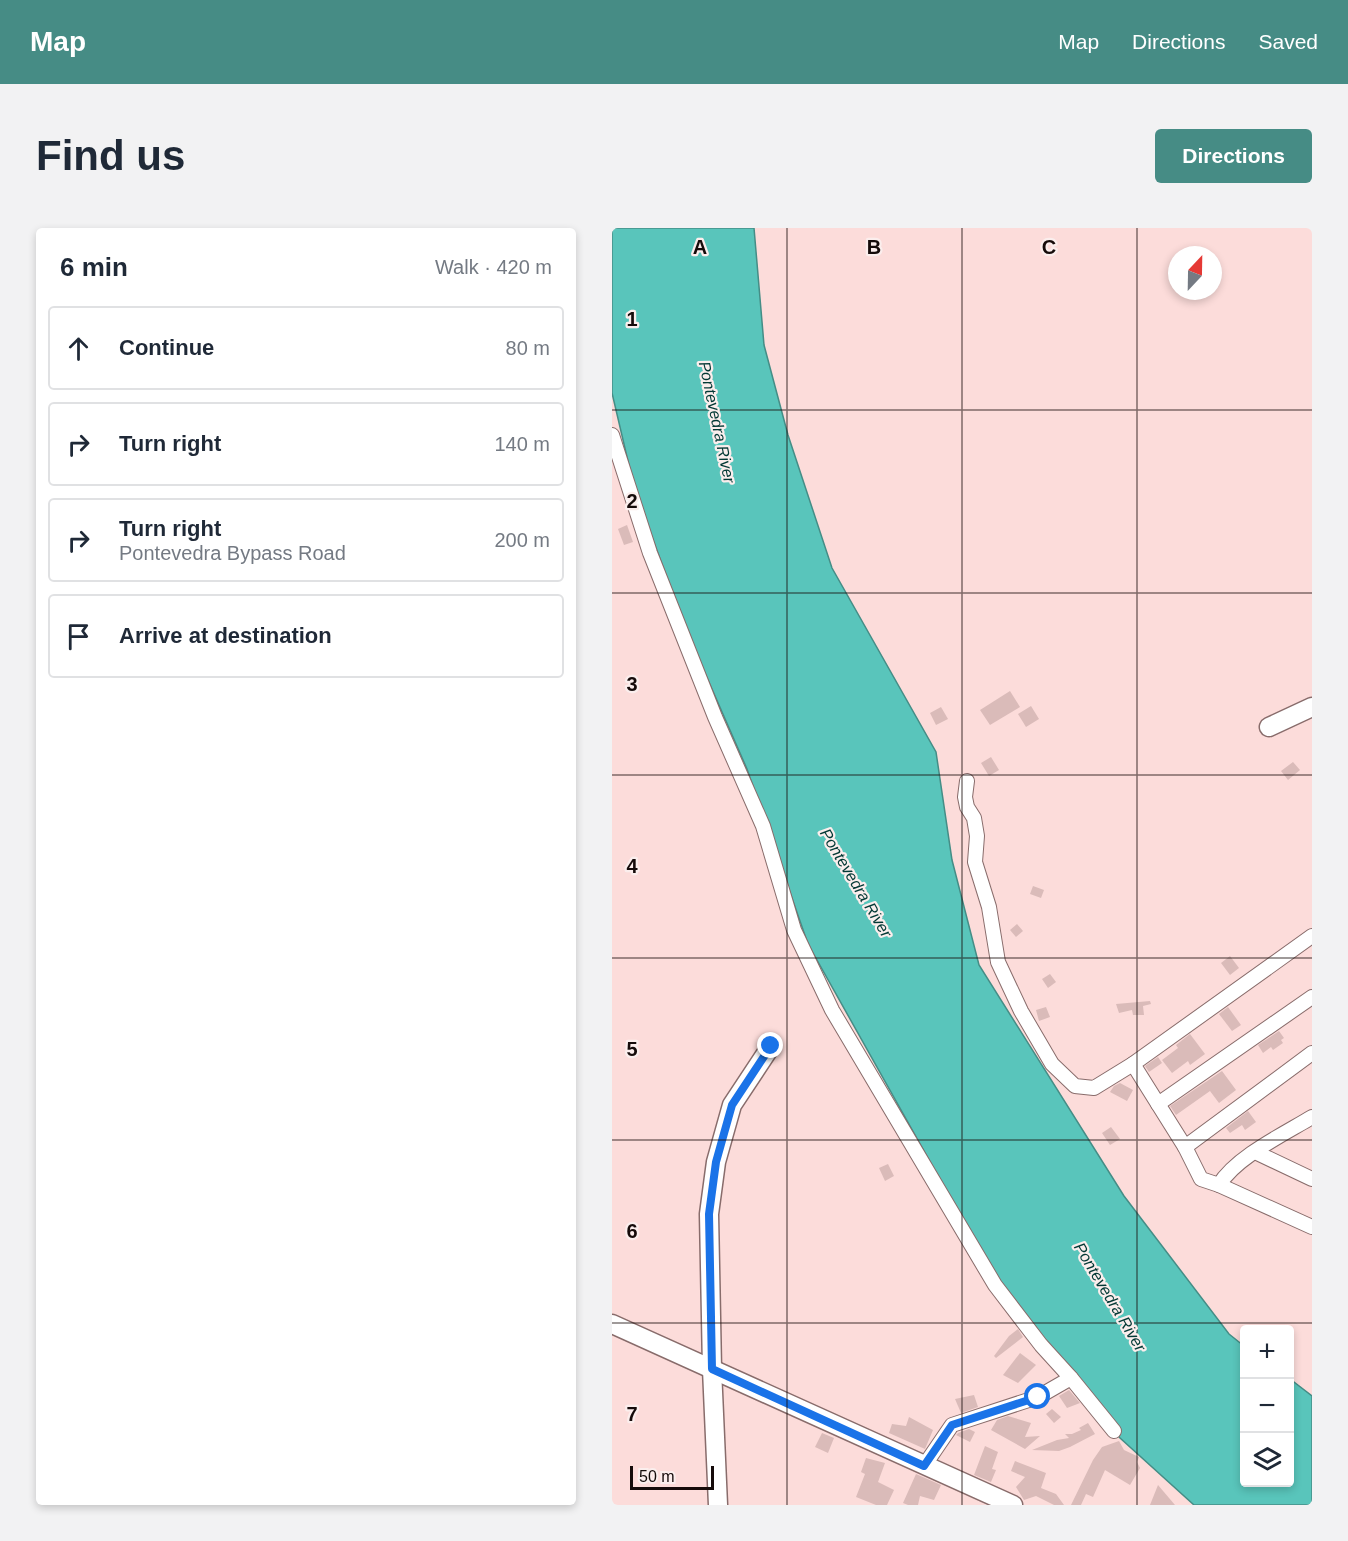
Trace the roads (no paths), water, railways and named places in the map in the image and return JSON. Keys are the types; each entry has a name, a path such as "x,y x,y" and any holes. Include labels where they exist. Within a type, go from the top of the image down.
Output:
{"main road":[{"path":"1269,727 1312,706"},
{"path":"718,1505 709,1214 716,1162 732,1105 771,1046"},
{"path":"612,1324 1013,1505"}],"street":[{"path":"612,435 650,553 715,717 763,826 794,930 832,1010 995,1285 1041,1345 1114,1431"},
{"path":"967,781 965,797 967,807 974,818 977,836 975,862 989,907 998,962 1021,1011 1052,1064 1075,1086 1094,1088 1309,944"},
{"path":"1158,1104 1312,997"},
{"path":"1185,1147 1312,1053"},
{"path":"1133,1064 1185,1147 1201,1179 1312,1227"},
{"path":"1219,1185 1226,1174 1255,1152 1312,1117"},
{"path":"1255,1152 1311,1177"},
{"path":"924,1466 952,1425 1038,1397 1071,1378"}],"water":[{"name":"Pontevedra River","path":"612,228 754,228 764,345 788,435 832,568 936,752 952,860 979,965 1124,1196 1229,1334 1240,1343 1240,1487 1294,1487 1294,1382 1312,1396 1312,1505 1194,1505 1120,1438 1003,1292 808,944 747,769 687,632 635,491 612,393"}]}
